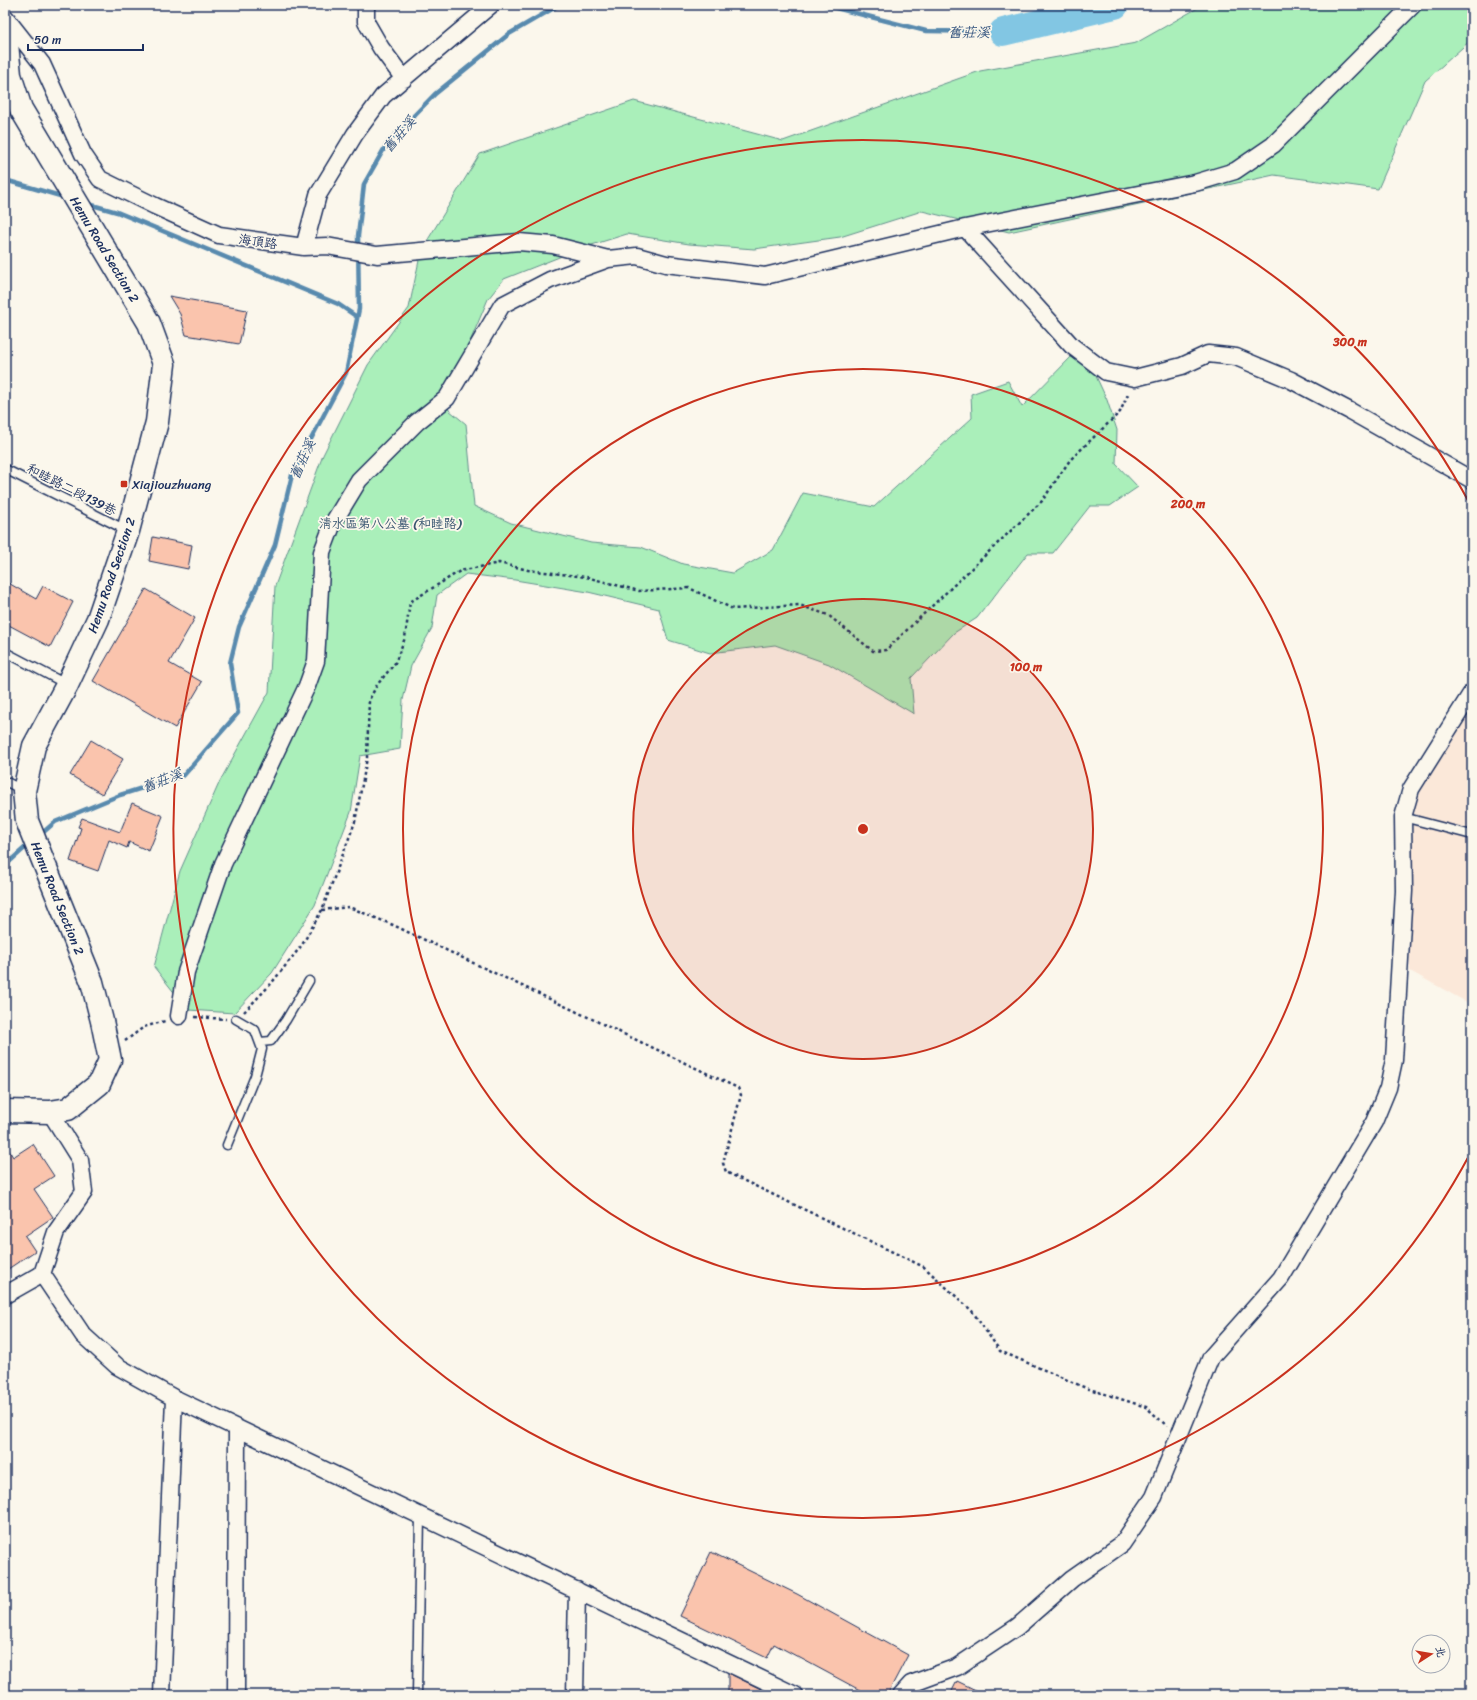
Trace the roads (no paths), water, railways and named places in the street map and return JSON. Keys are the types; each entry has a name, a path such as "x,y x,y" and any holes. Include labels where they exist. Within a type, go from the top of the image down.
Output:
{"street":[{"path":"5,12 6,5"},
{"path":"366,5 366,22 381,48 404,79"},
{"path":"304,247 318,195 355,134 383,96 491,5"},
{"path":"179,1016 186,972 223,864 304,692 316,661 322,552 333,523 359,480 417,422 447,398 502,305 550,280 608,259 637,256 666,264 765,276 965,228 1195,183 1235,170 1273,145 1414,5"},
{"name":"海頂路","path":"5,17 42,64 83,154 100,178 219,235 304,247 327,246 377,254 519,242 553,245 608,259"},
{"name":"Hemu Road Section 2","path":"5,22 10,74 21,109 149,323 164,364 157,422 128,531 98,619 67,685 14,786 92,982 110,1060 99,1084 68,1109 50,1112"},
{"path":"965,228 1072,346 1106,372 1135,378 1182,366 1208,354 1236,357 1290,380 1344,408 1472,480"},
{"path":"901,1695 911,1684 957,1667 1017,1627 1072,1579 1122,1544 1154,1497 1211,1357 1282,1278 1374,1122 1388,1088 1394,1060 1404,891 1403,817 1411,789 1472,692"},
{"path":"5,1111 50,1112 80,1160 84,1192 56,1232 42,1274 5,1295"},
{"path":"42,1274 84,1336 117,1366 174,1398 795,1695"},
{"path":"162,1695 174,1398"},
{"path":"236,1695 237,1428"},
{"path":"575,1695 577,1590"}],"lane":[{"name":"和睦路二段139巷","path":"5,469 128,531"},
{"path":"5,652 67,685"},
{"path":"1403,817 1472,835"},
{"path":"260,1042 271,1041 286,1020 309,982"},
{"path":"227,1145 256,1076 262,1049 255,1030 236,1019"},
{"path":"416,1695 420,1516"}],"waterway":[{"name":"舊莊溪","path":"39,836 55,822 120,795 184,775 238,713 230,663 239,627 275,545 292,475 346,373 359,309 358,236 364,184 388,142 435,94 509,34 559,5"},
{"name":"舊莊溪","path":"824,5 926,31 1003,32"},
{"name":"舊莊溪","path":"1003,32 1115,5"},
{"path":"5,180 67,198"},
{"path":"85,203 117,212 338,304 357,317"},
{"name":"舊莊溪","path":"5,868 8,863 29,844"}],"place":[{"name":"Xiajiouzhuang","path":"124,484"}],"park label":[{"name":"清水區第八公墓 (和睦路)","path":"390,523"}]}
